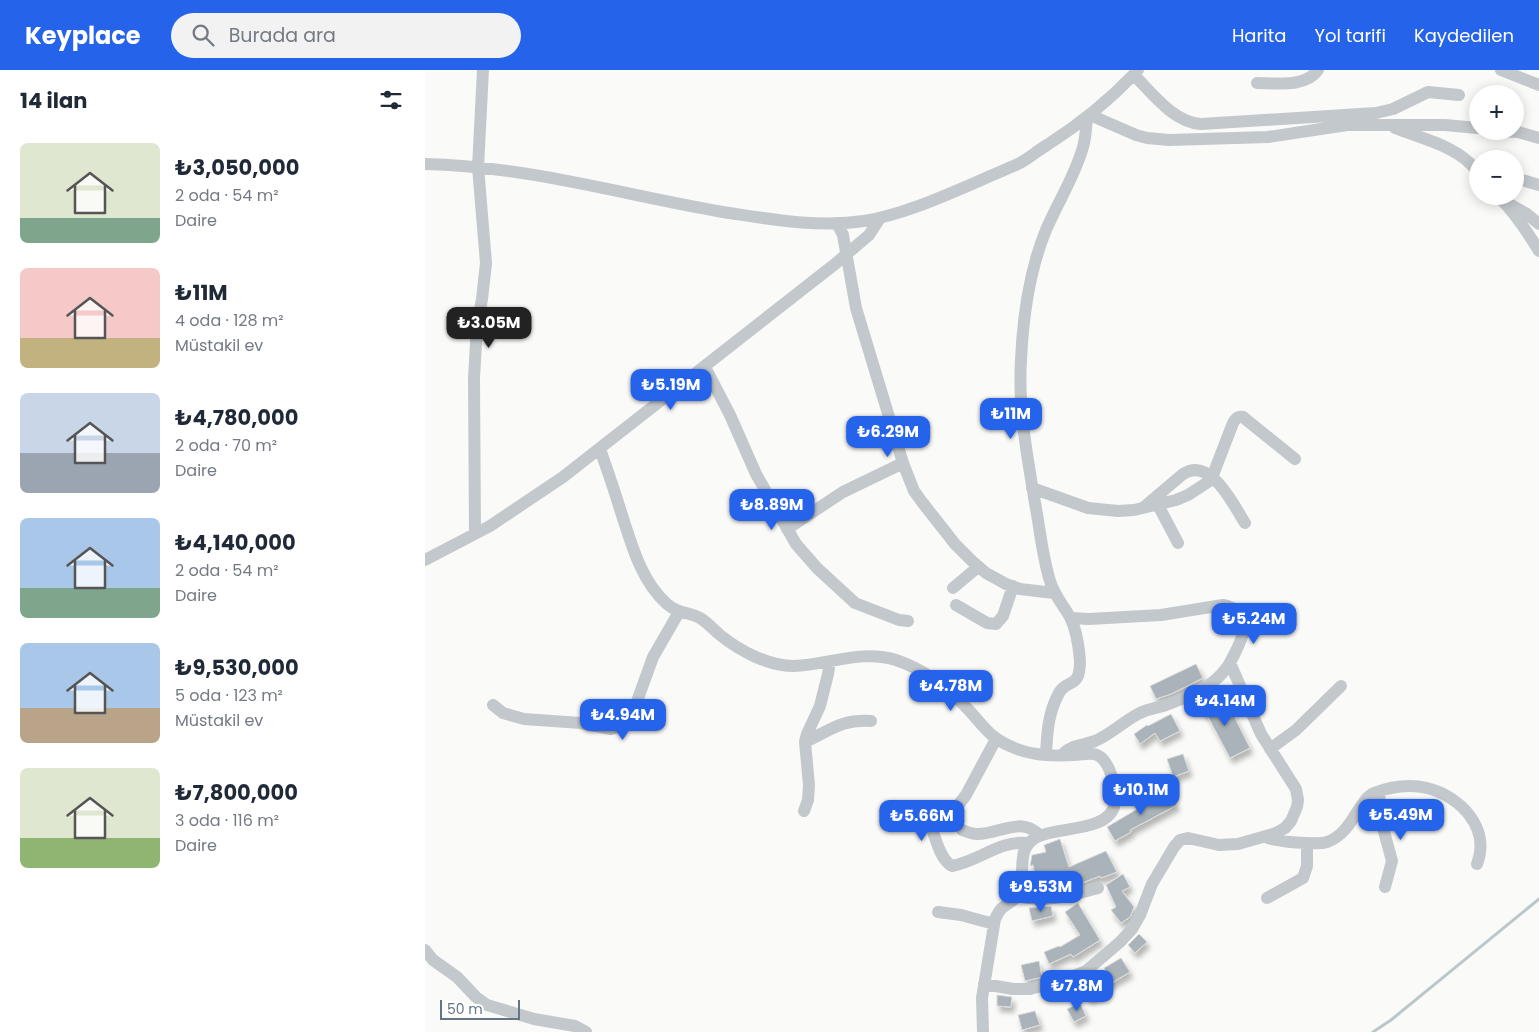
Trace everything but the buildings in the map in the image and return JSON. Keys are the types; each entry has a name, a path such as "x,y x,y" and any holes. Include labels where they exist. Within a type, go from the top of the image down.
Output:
{"street":[{"path":"475,534 474,378 477,326 486,263 478,167 483,70"},
{"path":"1257,83 1304,81 1311,78 1318,70"},
{"path":"1501,70 1539,85"},
{"path":"428,167 478,167 596,186 693,207 791,222 837,223 880,218 966,187 1019,163 1074,128 1136,72 1177,116 1189,122 1201,124 1376,113 1393,109 1428,92 1459,95"},
{"path":"1089,116 1136,135 1169,140 1259,137 1291,134 1336,126 1445,125 1469,127"},
{"path":"1046,755 1048,720 1059,692 1076,680 1079,672 1078,648 1071,618 1054,593 1042,549 1024,435 1021,401 1021,361 1028,292 1033,269 1046,230 1083,147 1089,116"},
{"path":"1388,125 1446,147 1469,164"},
{"path":"1524,134 1539,138"},
{"path":"1461,156 1469,158"},
{"path":"1524,181 1539,185"},
{"path":"1506,205 1521,222 1539,251"},
{"path":"1511,205 1527,214 1539,224"},
{"path":"425,560 490,526 563,477 835,264 869,234 880,218"},
{"path":"837,223 843,235 856,308 903,463 914,490 955,544 978,566 999,580 1020,589 1054,593"},
{"path":"705,366 731,415 756,474 797,544 817,568 855,603 899,620 908,620"},
{"path":"1033,488 1088,508 1118,511 1158,505 1188,495 1207,484 1212,478 1233,423 1239,416 1243,417 1295,459"},
{"path":"600,449 640,566 658,594 665,602 679,612 701,618 722,636 745,651 770,663 792,666 878,656 897,661 924,672 939,682 996,739 1019,750 1046,755 1098,755 1109,768 1115,790 1115,802 1109,815 1104,820 1095,824 1056,830 1040,836 1029,843 1024,850 1021,862 1021,883 1017,896 1001,909 994,924 981,1010 983,1032"},
{"path":"787,529 843,492 903,463"},
{"path":"1142,508 1188,471 1197,469 1221,486 1245,523"},
{"path":"1158,505 1178,543"},
{"path":"953,588 978,566"},
{"path":"956,605 987,623 995,624 1003,616 1013,586"},
{"path":"1062,755 1072,747 1095,741 1106,735 1137,714 1175,702 1206,688 1222,675 1230,663 1239,644 1244,625 1240,614 1228,606 1161,615 1089,620 1071,618"},
{"path":"493,706 503,713 524,718 581,723 611,729 622,726 631,718 653,657 679,612"},
{"path":"804,811 808,800 809,785 805,742 820,706 828,674 829,661"},
{"path":"984,984 1013,989 1031,989 1086,971 1120,942 1136,924 1153,884 1174,847 1181,840 1188,838 1211,844 1225,845 1266,837 1285,828 1295,814 1298,800 1296,789 1261,734 1230,663"},
{"path":"1270,749 1296,730 1341,686"},
{"path":"805,742 842,723 858,720 871,721"},
{"path":"996,739 966,795 956,808 935,824 932,829 947,863 952,866 1016,842 1029,843"},
{"path":"1266,837 1275,840 1321,843 1337,836 1350,823 1367,798 1373,793 1402,786 1420,787 1445,795 1459,804 1470,816 1481,838 1482,849 1477,864"},
{"path":"1379,792 1391,862 1385,887"},
{"path":"962,830 978,835 1007,827 1026,827 1035,830 1040,836"},
{"path":"1267,898 1303,878 1307,866 1307,843"},
{"path":"1017,896 1034,900 1060,898 1097,888"},
{"path":"938,912 961,915 994,924"},
{"path":"425,950 433,960 457,977 476,997 487,1005 534,1019 575,1026 586,1032"}],"waterway":[{"path":"1373,1032 1391,1020 1539,899"}]}
